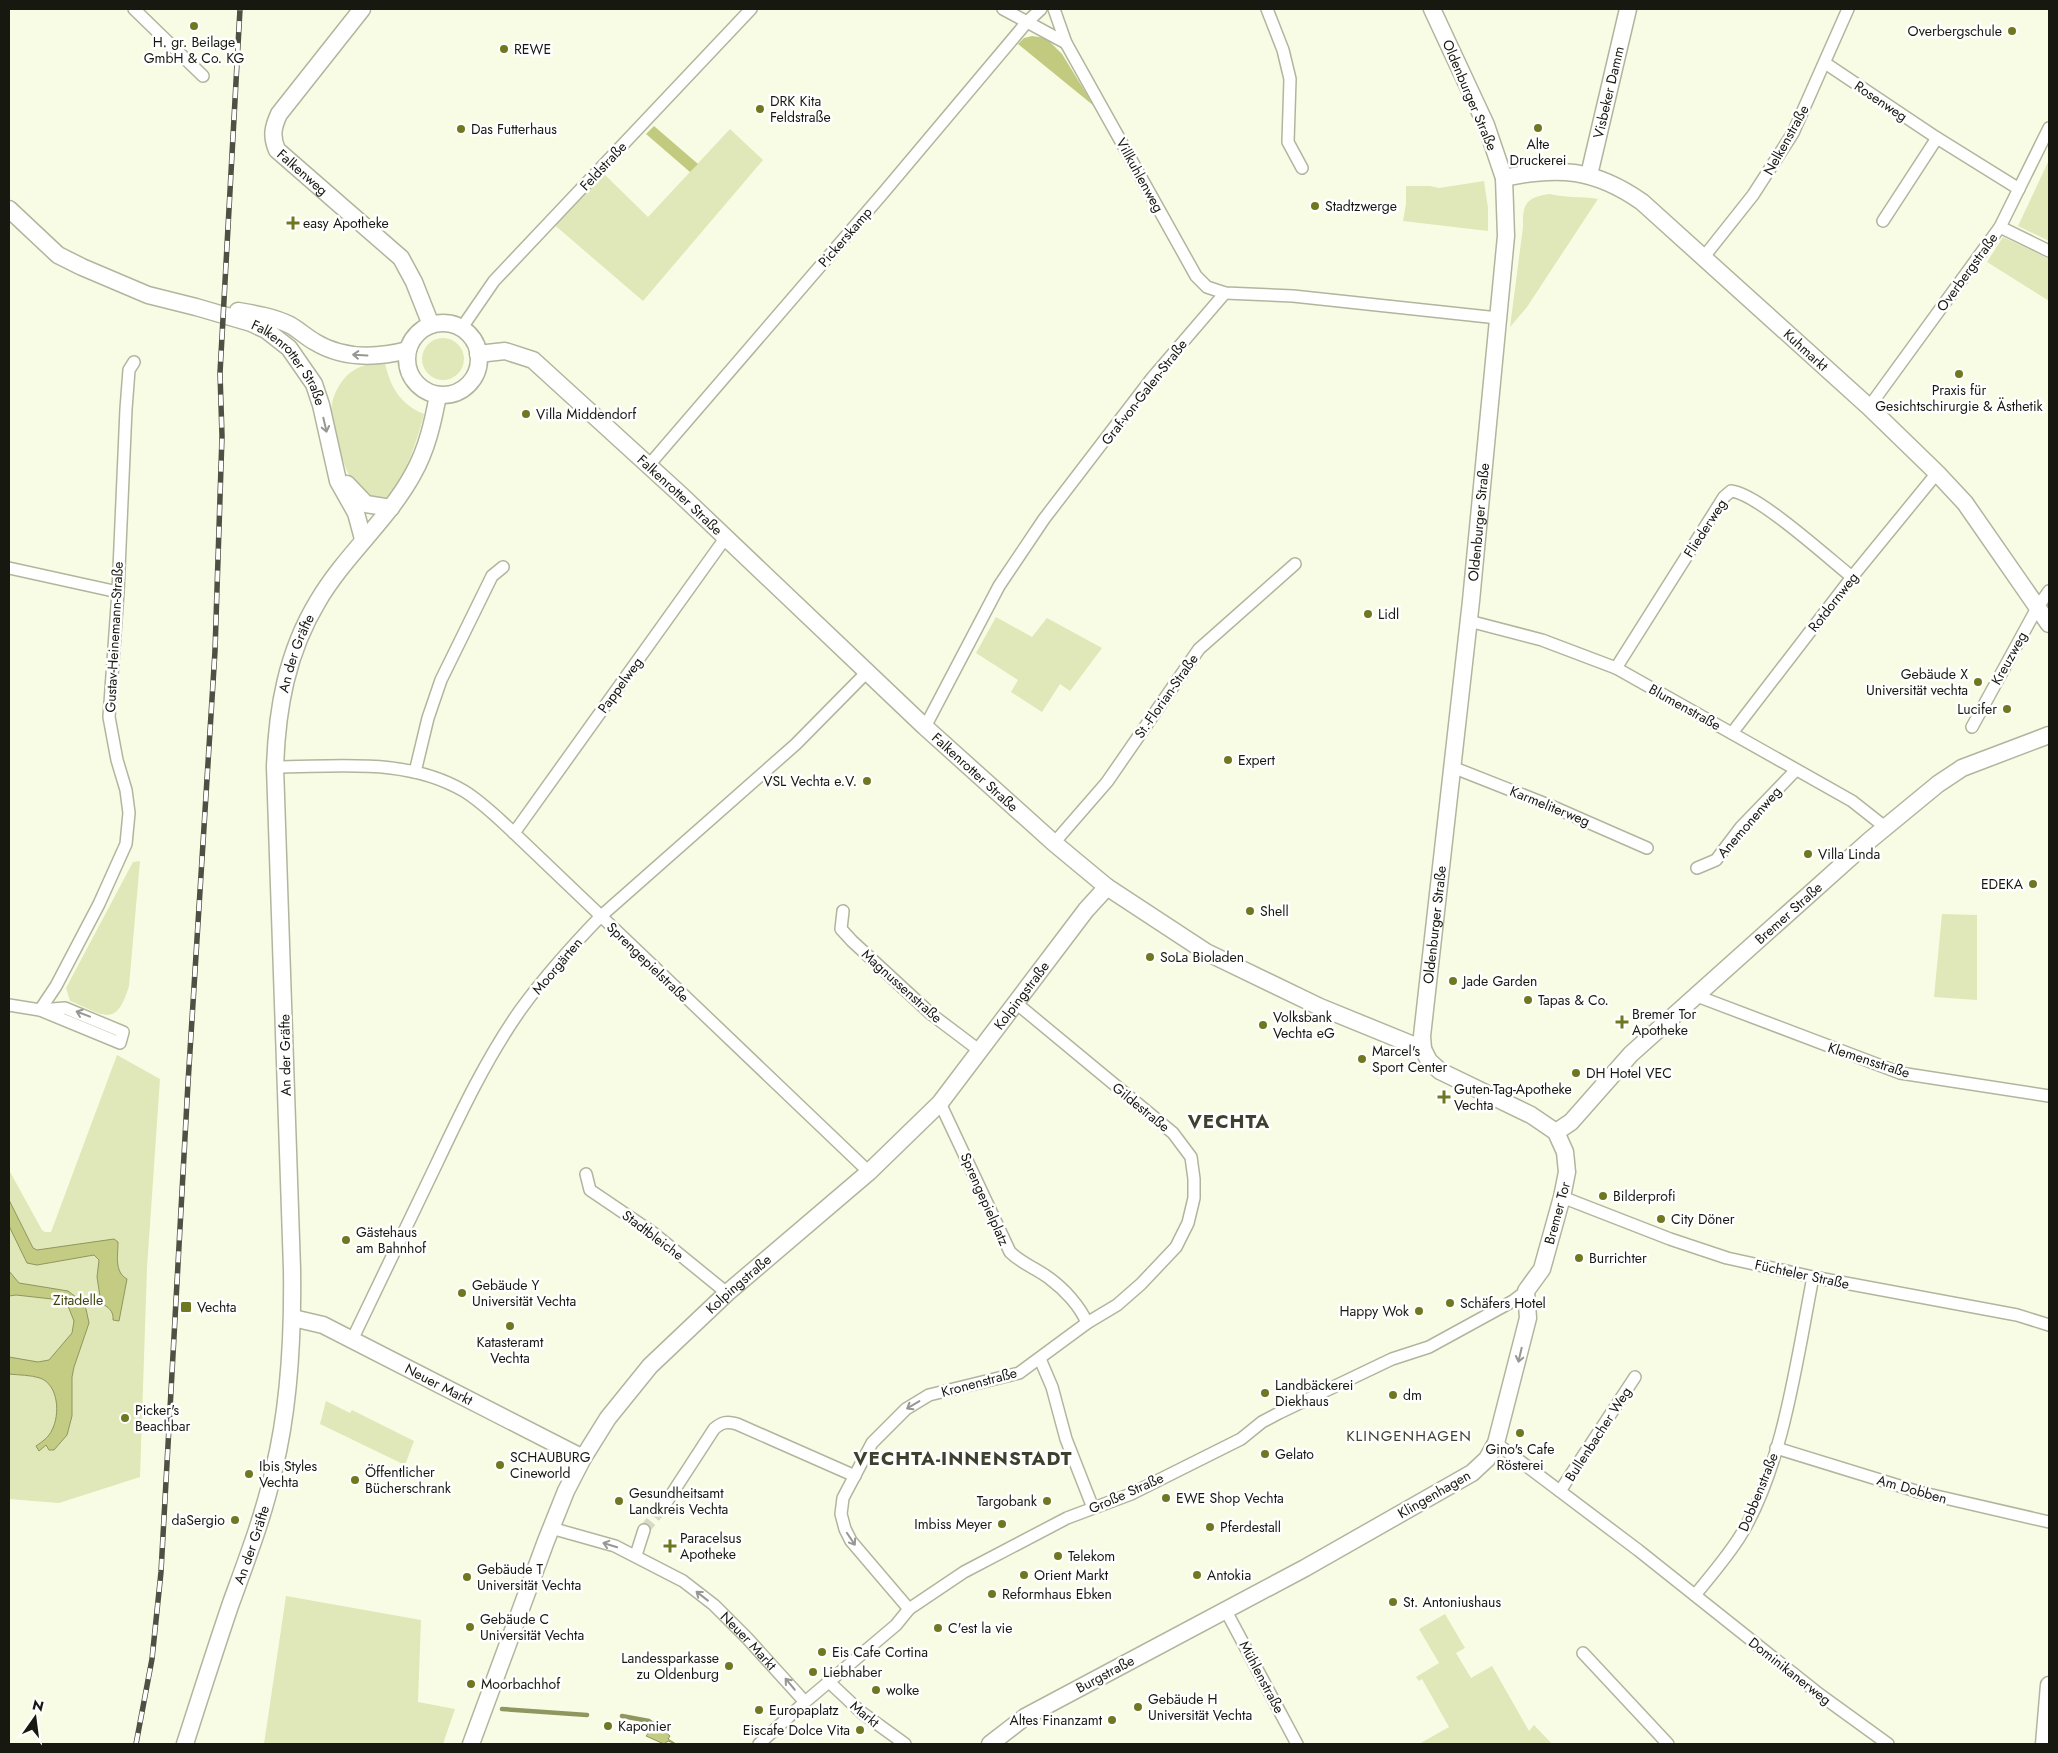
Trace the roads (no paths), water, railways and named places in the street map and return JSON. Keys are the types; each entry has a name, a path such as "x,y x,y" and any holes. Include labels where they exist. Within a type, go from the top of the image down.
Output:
{"street":[{"path":"134,9 203,76"},
{"name":"Falkenweg","path":"362,9 279,114 273,127 273,140 277,150 401,258 414,282 431,325"},
{"name":"Feldstraße","path":"461,328 494,280 752,9"},
{"path":"1003,9 1066,43"},
{"name":"Pickerskamp","path":"649,465 884,192 1027,22 1041,9"},
{"name":"Villkuhlenweg","path":"1054,9 1066,43 1196,276 1207,287 1225,293"},
{"path":"1267,9 1283,50 1290,79 1288,142 1302,168"},
{"name":"Oldenburger Straße","path":"1423,1049 1422,1036 1469,621 1506,236 1504,178 1486,125 1432,9"},
{"name":"Visbeker Damm","path":"1589,175 1628,9"},
{"name":"Nelkenstraße","path":"1703,258 1754,195 1793,133 1848,9"},
{"name":"Rosenweg","path":"1825,63 1937,138 2019,189"},
{"name":"Overbergstraße","path":"1869,407 2000,227 2049,128"},
{"path":"1883,221 1937,138"},
{"name":"Kuhmarkt","path":"1504,178 1544,172 1589,175 1626,191 1642,202 1869,407 1937,473 1965,503 2049,624"},
{"name":"Falkenrotter Straße","path":"9,210 58,255 82,267 148,295 251,323 266,330 289,348 314,384 321,405 338,481 356,512 363,539"},
{"path":"2000,227 2049,251"},
{"path":"1225,293 1293,296 1498,318"},
{"name":"Graf-von-Galen-Straße","path":"926,727 999,586 1044,519 1148,382 1225,293"},
{"name":"Falkenrotter Straße","path":"196,307 234,310 276,319 296,328 315,342 335,352 358,356 390,355 408,350"},
{"path":"451,324 461,328 472,340 478,354 476,370 468,384 454,393 438,395 427,391 417,384 410,374 407,362 408,350 417,335 431,325 451,324"},
{"name":"Falkenrotter Straße","path":"478,354 505,352 533,360 649,465 926,727 1054,843 1107,887 1206,952 1320,1007 1423,1049"},
{"name":"Gustav-Heinemann-Straße","path":"40,1010 56,986 99,904 126,844 129,813 126,790 116,760 109,717 118,592 126,409 129,370 134,362"},
{"name":"An der Gräfte","path":"185,1744 259,1526 282,1434 287,1390 293,1318 275,767 279,710 293,653 318,601 334,575 391,508 414,473 423,453 438,395"},
{"name":"Falkenrotter Straße","path":"334,461 350,488 366,504 391,508"},
{"name":"Rotdornweg","path":"1732,733 1852,577 1937,473"},
{"name":"Fliederweg","path":"1616,668 1724,496 1731,491 1740,491 1781,518 1852,577"},
{"name":"Pappelweg","path":"514,832 726,537"},
{"name":"St.-Florian-Straße","path":"1054,843 1106,782 1200,649 1295,564"},
{"path":"415,772 428,718 441,680 492,576 503,567"},
{"path":"9,568 118,592"},
{"name":"Kreuzweg","path":"1972,727 2037,608 2049,591"},
{"name":"Blumenstraße","path":"1469,621 1542,640 1616,668 1852,801 1885,827"},
{"name":"Moorgärten","path":"352,1340 460,1115 498,1046 521,1009 546,976 573,944 600,917 796,744 867,672"},
{"name":"Bremer Straße","path":"1556,1132 1571,1122 1631,1054 1885,827 1938,784 1962,768 2049,735"},
{"name":"Sprengepielstraße","path":"275,767 354,765 415,772 436,778 464,791 486,807 514,832 600,917 869,1172"},
{"name":"Karmeliterweg","path":"1452,767 1550,806 1646,848"},
{"name":"Anemonenweg","path":"1697,868 1716,860 1741,827 1796,770"},
{"name":"Kolpingstraße","path":"471,1744 566,1491 583,1458 608,1418 650,1366 727,1293 869,1172 940,1103 1086,910 1107,887"},
{"name":"Magnussenstraße","path":"843,911 841,929 846,935 931,1014 980,1051"},
{"name":"Klemensstraße","path":"1697,996 1900,1073 2049,1096"},
{"name":"Gildestraße","path":"1016,1003 1173,1133 1191,1157 1194,1179 1194,1198 1188,1223 1176,1247 1118,1305 1087,1323 1040,1359"},
{"path":"9,1005 40,1010 121,1038"},
{"path":"1423,1049 1429,1061 1440,1071 1531,1115 1556,1132"},
{"name":"Sprengepielplatz","path":"940,1103 1010,1252 1020,1262 1050,1278 1082,1311 1087,1323"},
{"name":"Bremer Tor","path":"1526,1291 1542,1269 1567,1172 1565,1152 1556,1132"},
{"name":"Stadtbleiche","path":"586,1174 590,1190 652,1232 727,1293"},
{"name":"Füchteler Straße","path":"1562,1197 1670,1239 1710,1252 1813,1277 2017,1315 2049,1325"},
{"name":"Dobbenstraße","path":"1695,1595 1739,1538 1762,1489 1776,1448 1791,1388 1813,1277"},
{"name":"Klingenhagen","path":"1226,1611 1472,1473 1487,1459 1496,1443 1528,1318 1526,1291"},
{"name":"Große Straße","path":"760,1744 828,1681 896,1626 909,1610 964,1572 1067,1518 1131,1494 1241,1439 1262,1422 1288,1409 1392,1359 1429,1347 1512,1301 1526,1291"},
{"name":"Neuer Markt","path":"293,1318 323,1325 583,1458"},
{"path":"1040,1359 1052,1386 1066,1439 1093,1508"},
{"name":"Kronenstraße","path":"909,1610 851,1541 841,1514 843,1498 872,1443 906,1409 929,1395 1019,1373 1040,1359"},
{"name":"Bullenbacher Weg","path":"1560,1491 1635,1377"},
{"path":"664,1506 714,1429 720,1423 737,1424 855,1476"},
{"path":"1496,1443 1695,1595"},
{"name":"Am Dobben","path":"1776,1448 1919,1492 2049,1522"},
{"name":"Neuer Markt","path":"551,1528 615,1546 636,1555 682,1581 714,1605 780,1673 804,1702"},
{"path":"636,1555 644,1530"},
{"name":"Dominikanerweg","path":"1695,1595 1819,1694 1888,1744"},
{"name":"Burgstraße","path":"990,1744 1025,1717 1226,1611"},
{"name":"Mühlenstraße","path":"1226,1611 1297,1744"},
{"path":"1583,1654 1668,1744"},
{"name":"Markt","path":"828,1681 861,1712 905,1744"},
{"path":"2044,1744 2049,1685"}],"waterway":[{"path":"502,1709 587,1715"},
{"path":"622,1716 649,1721 656,1726"}],"tunnel":[{"path":"644,1530 664,1506"}],"railway":[{"path":"136,1744 152,1659 161,1572 188,1083 215,651 222,436 220,373 240,9"}],"place":[{"name":"H. gr. Beilage GmbH & Co. KG","path":"194,26"},
{"name":"Overbergschule","path":"2012,31"},
{"name":"REWE","path":"504,49"},
{"name":"DRK Kita Feldstraße","path":"760,109"},
{"name":"Alte Druckerei","path":"1538,128"},
{"name":"Das Futterhaus","path":"461,129"},
{"name":"Stadtzwerge","path":"1315,206"},
{"name":"easy Apotheke","path":"293,223"},
{"name":"Praxis für Gesichtschirurgie & Ästhetik","path":"1959,374"},
{"name":"Villa Middendorf","path":"526,414"},
{"name":"Lidl","path":"1368,614"},
{"name":"Gebäude X Universität vechta","path":"1978,682"},
{"name":"Lucifer","path":"2007,709"},
{"name":"Expert","path":"1228,760"},
{"name":"VSL Vechta e.V.","path":"867,781"},
{"name":"Villa Linda","path":"1808,854"},
{"name":"EDEKA","path":"2033,884"},
{"name":"Shell","path":"1250,911"},
{"name":"SoLa Bioladen","path":"1150,957"},
{"name":"Jade Garden","path":"1453,981"},
{"name":"Tapas & Co.","path":"1528,1000"},
{"name":"Bremer Tor Apotheke","path":"1622,1022"},
{"name":"Volksbank Vechta eG","path":"1263,1025"},
{"name":"Marcel's Sport Center","path":"1362,1059"},
{"name":"DH Hotel VEC","path":"1576,1073"},
{"name":"Guten-Tag-Apotheke Vechta","path":"1444,1097"},
{"name":"Bilderprofi","path":"1603,1196"},
{"name":"City Döner","path":"1661,1219"},
{"name":"Gästehaus am Bahnhof","path":"346,1240"},
{"name":"Burrichter","path":"1579,1258"},
{"name":"Gebäude Y Universität Vechta","path":"462,1293"},
{"name":"Schäfers Hotel","path":"1450,1303"},
{"name":"Vechta","path":"186,1307"},
{"name":"Happy Wok","path":"1419,1311"},
{"name":"Katasteramt Vechta","path":"510,1326"},
{"name":"Landbäckerei Diekhaus","path":"1265,1393"},
{"name":"dm","path":"1393,1395"},
{"name":"Picker's Beachbar","path":"125,1418"},
{"name":"Gino's Cafe Rösterei","path":"1520,1433"},
{"name":"Gelato","path":"1265,1454"},
{"name":"SCHAUBURG Cineworld","path":"500,1465"},
{"name":"Ibis Styles Vechta","path":"249,1474"},
{"name":"Öffentlicher Bücherschrank","path":"355,1480"},
{"name":"EWE Shop Vechta","path":"1166,1498"},
{"name":"Gesundheitsamt Landkreis Vechta","path":"619,1501"},
{"name":"Targobank","path":"1047,1501"},
{"name":"daSergio","path":"235,1520"},
{"name":"Imbiss Meyer","path":"1002,1524"},
{"name":"Pferdestall","path":"1210,1527"},
{"name":"Paracelsus Apotheke","path":"670,1546"},
{"name":"Telekom","path":"1058,1556"},
{"name":"Orient Markt","path":"1024,1575"},
{"name":"Antokia","path":"1197,1575"},
{"name":"Gebäude T Universität Vechta","path":"467,1577"},
{"name":"Reformhaus Ebken","path":"992,1594"},
{"name":"St. Antoniushaus","path":"1393,1602"},
{"name":"Gebäude C Universität Vechta","path":"470,1627"},
{"name":"C'est la vie","path":"938,1628"},
{"name":"Eis Cafe Cortina","path":"822,1652"},
{"name":"Landessparkasse zu Oldenburg","path":"729,1666"},
{"name":"Liebhaber","path":"813,1672"},
{"name":"Moorbachhof","path":"471,1684"},
{"name":"wolke","path":"876,1690"},
{"name":"Gebäude H Universität Vechta","path":"1138,1707"},
{"name":"Europaplatz","path":"759,1710"},
{"name":"Altes Finanzamt","path":"1112,1720"},
{"name":"Kaponier","path":"608,1726"},
{"name":"Eiscafe Dolce Vita","path":"860,1730"}],"district":[{"name":"VECHTA","path":"1229,1121"},
{"name":"KLINGENHAGEN","path":"1409,1436"},
{"name":"VECHTA-INNENSTADT","path":"963,1458"}],"park label":[{"name":"Zitadelle","path":"78,1300"}]}
